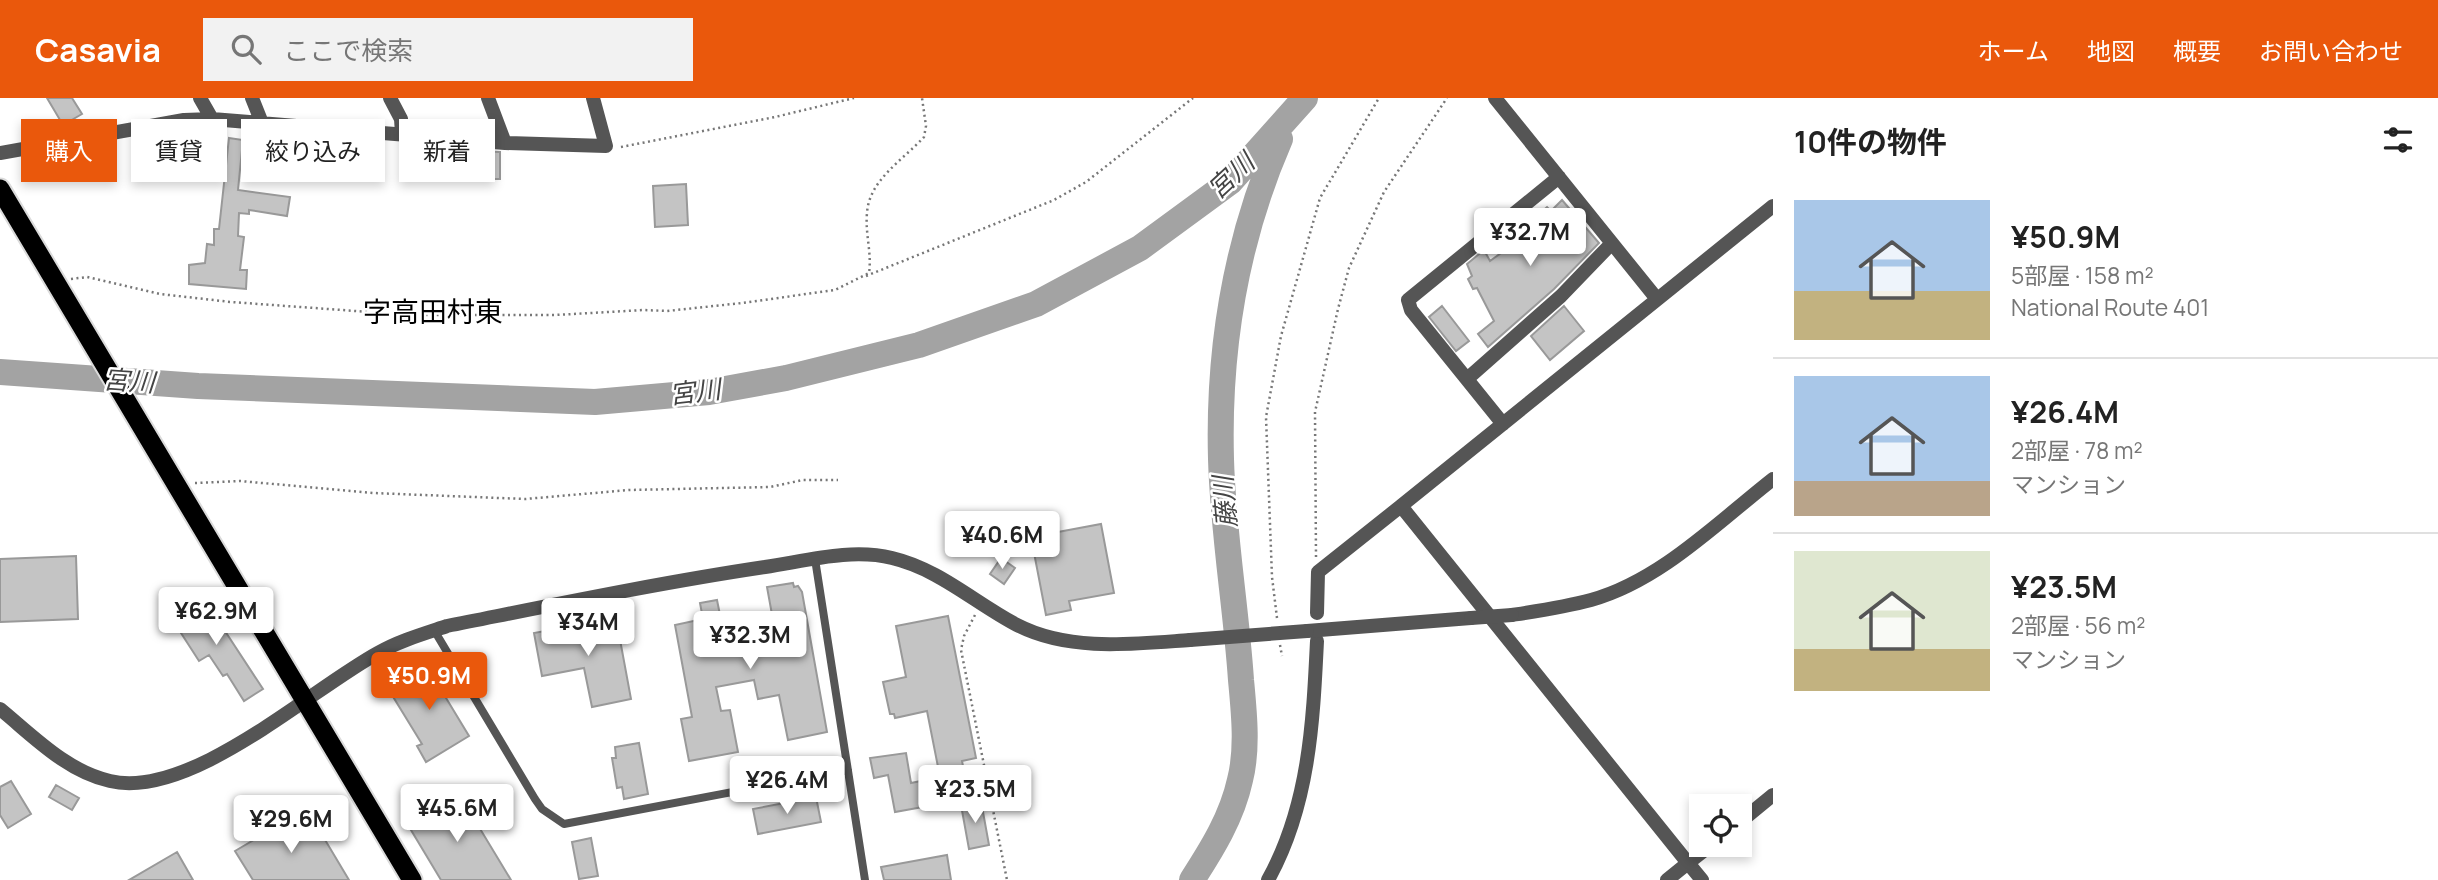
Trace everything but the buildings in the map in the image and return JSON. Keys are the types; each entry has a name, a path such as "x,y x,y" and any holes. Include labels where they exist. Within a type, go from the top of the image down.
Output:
{"highway":[{"path":"0,189 412,880"}],"street":[{"path":"200,98 212,119"},
{"path":"252,98 260,119"},
{"path":"390,98 401,119"},
{"path":"488,98 505,143"},
{"path":"495,142 606,146 593,98"},
{"path":"1495,98 1657,299"},
{"path":"0,153 131,130"},
{"path":"1503,424 1411,310 1410,296 1559,177"},
{"path":"1317,613 1318,572 1773,206"},
{"path":"1467,379 1561,296 1612,243"},
{"path":"0,709 75,768 111,781 133,784 177,775 197,766 305,702 377,653 434,630 708,575 855,554 891,558 922,568 1017,625 1062,640 1088,643 1312,636 1512,615 1593,600 1632,583 1666,562 1773,479"},
{"path":"1401,506 1702,880"},
{"path":"1268,880 1290,840 1303,788 1312,723 1312,636"},
{"path":"1752,812 1773,795"},
{"path":"1667,880 1696,857"}],"lane":[{"path":"816,559 865,880"},
{"path":"434,630 535,799 542,809 564,824 848,770"}],"path":[{"path":"606,146 643,145 854,98"},
{"path":"863,278 869,273 871,259 867,227 870,197 876,184 924,137 926,127 922,98"},
{"path":"57,286 87,276 160,294 411,315 555,315 667,311 835,290 1054,200 1086,182 1193,98"},
{"path":"1279,630 1272,577 1266,417 1281,335 1320,198 1379,98"},
{"path":"1318,572 1315,412 1349,268 1384,192 1447,98"},
{"path":"170,478 240,481 373,493 525,499 629,490 770,487 803,480 838,480"},
{"path":"983,604 968,627 961,650 1007,880"},
{"path":"1280,643 1282,656"}],"waterway":[{"name":"宮川","path":"0,372 198,386 595,402 709,392 786,378 919,345 1036,304 1140,248 1230,182 1305,98"},
{"name":"藤川","path":"1192,880 1227,820 1244,756 1243,705 1222,487 1223,377 1241,256 1252,216 1280,139"}],"district":[{"name":"字高田村東","path":"433,312"}]}
